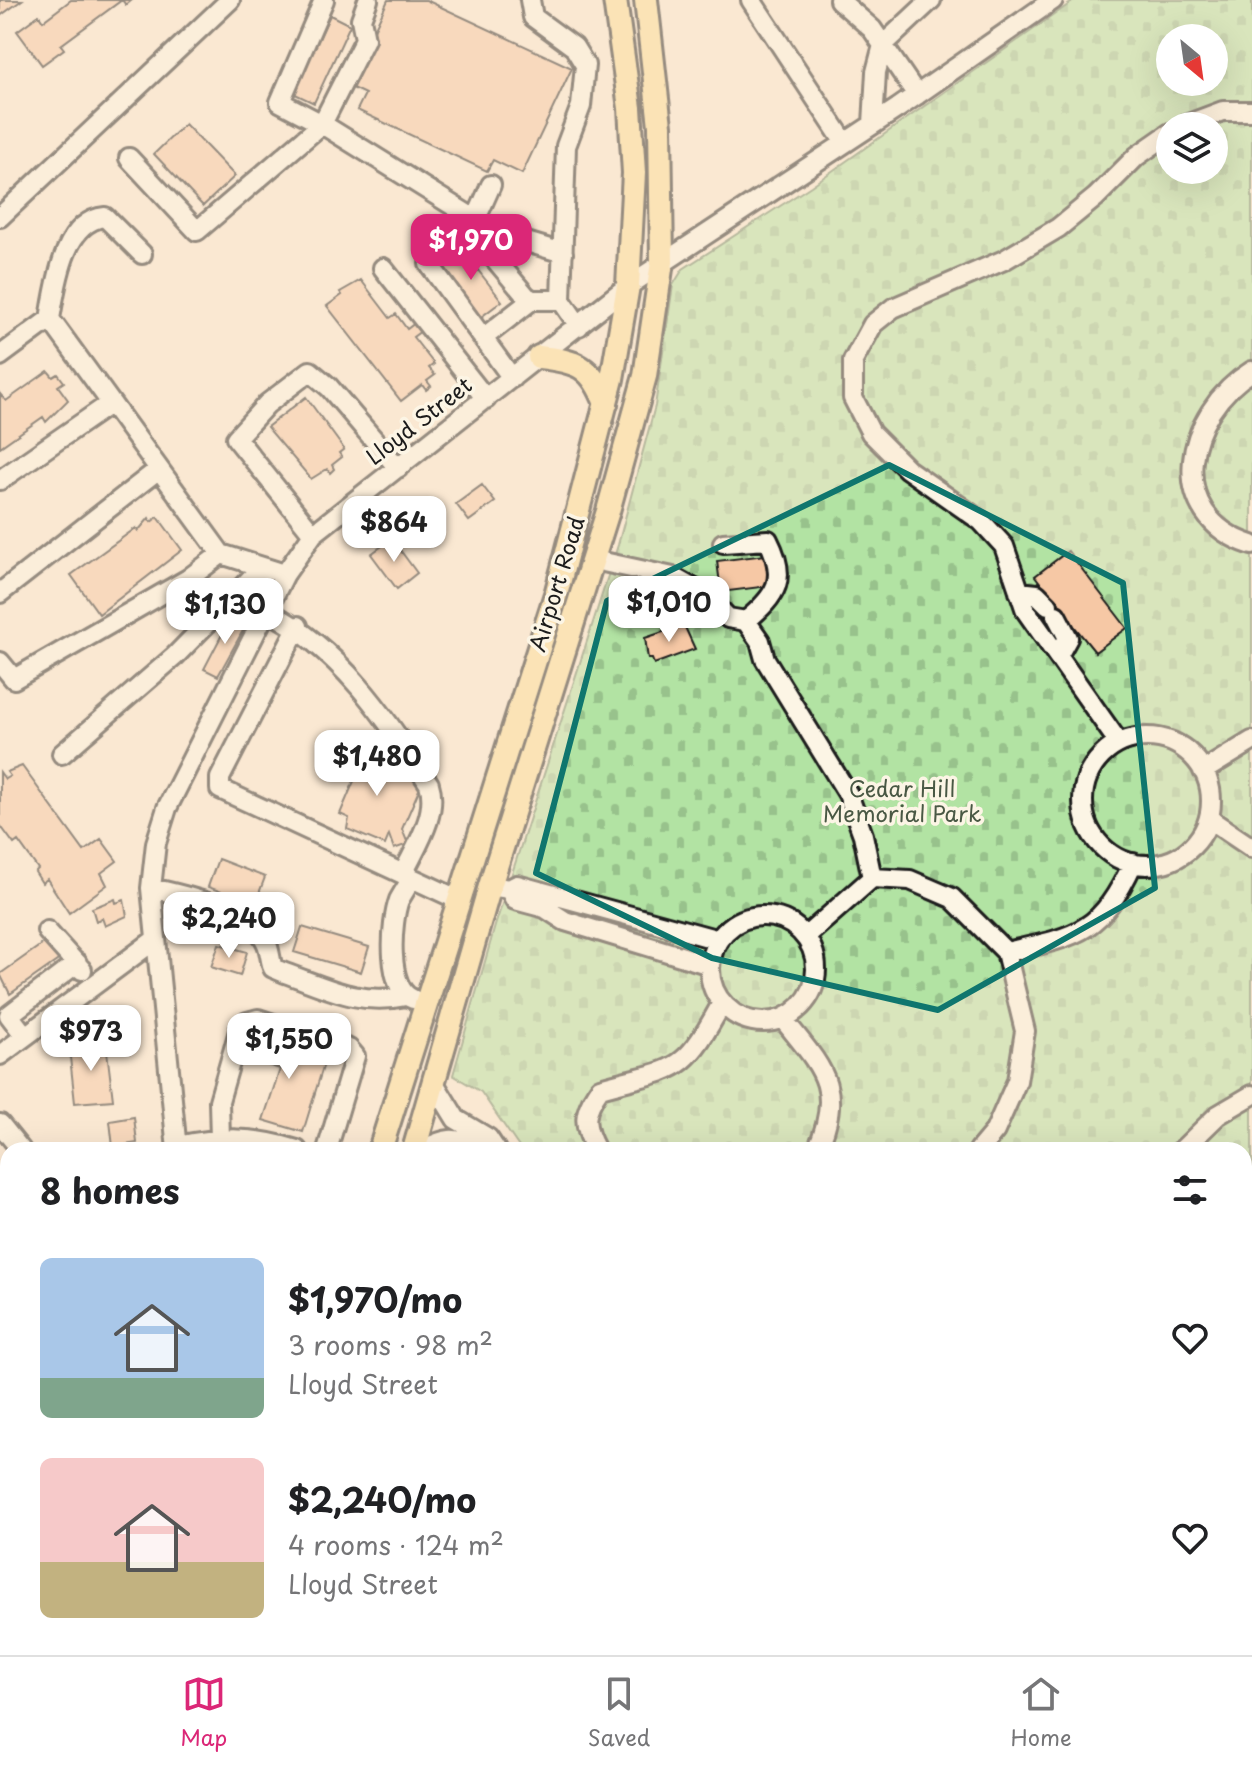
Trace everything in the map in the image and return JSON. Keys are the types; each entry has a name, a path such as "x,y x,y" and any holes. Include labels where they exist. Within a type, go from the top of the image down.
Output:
{"main road":[{"name":"Airport Road","path":"382,1142 416,1000 457,899 557,591 606,404 628,286 634,173 630,108 615,0"},
{"name":"Airport Road","path":"416,1142 499,888 645,376 662,262 660,126 646,0"},
{"path":"539,357 564,360 590,373 606,404"}],"street":[{"path":"0,217 230,0"},
{"path":"324,0 280,102 322,124 472,224 563,253"},
{"path":"129,158 197,231 322,124 365,39 361,19 368,0"},
{"path":"530,0 533,17 574,47 585,65 581,106 566,146 561,300 579,326"},
{"path":"751,0 845,143"},
{"path":"839,0 872,29 917,95"},
{"path":"873,124 876,72 883,45 931,0"},
{"name":"Lloyd Street","path":"176,1142 151,888 156,843 167,808 285,574 313,534 628,286 917,95 1053,0"},
{"path":"1220,112 1252,111"},
{"path":"1119,743 1026,611 1004,546 981,521 907,469 871,433 853,398 853,361 873,324 893,308 1004,260 1058,228 1096,197 1137,156 1156,143"},
{"path":"491,185 472,224 429,264 512,378"},
{"path":"0,356 50,319 60,274 75,232 90,218 105,217 142,254"},
{"path":"472,224 532,300"},
{"path":"383,268 486,399"},
{"path":"483,338 532,300 561,300"},
{"path":"50,319 221,554 285,574"},
{"path":"313,534 236,438 267,404 310,371 329,387 398,468"},
{"path":"1252,371 1223,393 1202,425 1193,456 1193,482 1200,508 1217,528 1252,545"},
{"path":"0,480 111,403"},
{"path":"0,593 159,469"},
{"path":"723,543 768,540 776,557 779,582 767,603 746,621"},
{"path":"0,662 14,679 188,579 221,554"},
{"path":"594,560 673,577 707,596 728,618 746,621 760,641 765,659 848,794 863,835 872,878"},
{"path":"62,754 175,656 262,567"},
{"path":"1019,592 1037,594 1052,610 1068,638 1058,656"},
{"path":"267,611 298,626 375,705 429,784 432,793 429,820 399,901 393,927 396,981 416,1000"},
{"path":"298,626 220,778 220,789 457,899"},
{"path":"1139,738 1160,738 1179,746 1203,771 1211,797 1209,819 1199,838 1184,854 1165,863 1133,863 1104,849 1090,832 1084,812 1083,792 1090,772 1102,755 1119,743 1139,738"},
{"path":"1203,771 1252,741"},
{"path":"1209,819 1252,848"},
{"path":"1006,952 1069,938 1098,920 1118,895 1133,863"},
{"path":"805,937 872,878 910,880 952,898 1006,952 1025,1031 1017,1081 995,1131 986,1142"},
{"path":"499,888 517,885 547,901 565,921 710,965"},
{"path":"151,888 184,895 242,917 267,944 273,968 360,999 378,1002 416,1000"},
{"path":"547,901 574,898 719,940"},
{"path":"762,917 787,922 805,937 816,961 816,979 810,995 799,1009 783,1019 766,1023 748,1021 722,1003 711,983 710,965 719,940 737,923 762,917"},
{"path":"47,931 94,985"},
{"path":"0,1055 156,939"},
{"path":"25,1036 9,1015 77,963"},
{"path":"592,1142 585,1130 585,1109 600,1088 661,1074 686,1061 722,1003"},
{"path":"220,1140 219,1101 239,1031 247,1022 258,1019 349,1049 355,1056 329,1142"},
{"path":"783,1019 825,1072 830,1099 819,1142"},
{"path":"434,1083 456,1119 491,1142"},
{"path":"1190,1142 1218,1115 1252,1095"},
{"path":"0,1124 15,1142"},
{"path":"442,1142 452,1138 465,1142"},
{"path":"209,1142 240,1142"}],"highlighted area":[{"path":"889,465 1123,583 1155,888 938,1010 712,958 536,873 607,601"}],"green space":[{"name":"Cedar Hill Memorial Park","path":"1075,0 1252,0 1252,1142 515,1142 481,1092 453,1075 495,926 618,545 655,406 673,285 683,269 811,186"}],"building":[{"path":"0,0 22,0 0,16"},
{"path":"71,0 122,0 61,45 64,49 42,65 17,31 39,15 43,21"},
{"path":"388,0 426,0 572,68 522,174 493,160 487,171 357,110 365,94 348,86"},
{"path":"330,15 350,25 314,103 293,93"},
{"path":"185,124 235,176 203,206 154,154"},
{"path":"460,247 502,301 481,317 440,263"},
{"path":"361,280 390,318 396,314 407,329 415,323 421,331 413,337 434,364 429,368 435,375 427,381 431,386 426,390 422,385 401,401 327,306 342,295 340,292"},
{"path":"48,371 53,377 58,374 64,382 58,386 68,400 46,422 43,417 0,447 0,394 6,401"},
{"path":"306,397 344,449 330,473 327,469 311,479 267,427"},
{"path":"482,485 495,502 469,521 456,504"},
{"path":"158,517 182,550 99,614 71,575 136,528 138,531 149,518 151,522"},
{"path":"392,539 417,573 397,589 371,554"},
{"path":"1068,551 1127,628 1095,652 1066,616 1044,608 1048,593 1035,576"},
{"path":"765,555 769,586 721,592 717,561"},
{"path":"231,617 246,625 218,676 204,669"},
{"path":"684,625 695,649 654,664 652,659 648,659 645,638"},
{"path":"357,739 378,748 372,762 422,783 402,829 408,844 394,849 389,835 385,845 347,829 349,818 340,814 354,781 343,772"},
{"path":"22,766 84,851 101,839 117,861 101,873 107,885 69,913 47,879 42,883 35,872 38,869 18,841 14,844 0,825 0,772 5,779 10,776 7,772"},
{"path":"218,859 265,877 255,904 208,887"},
{"path":"115,899 116,903 124,900 127,916 105,926 102,918 96,921 92,908"},
{"path":"302,927 369,947 361,972 294,952"},
{"path":"51,938 64,956 10,994 0,974"},
{"path":"219,944 247,952 240,976 211,967"},
{"path":"257,1033 326,1057 303,1132 263,1120 280,1069 249,1059"},
{"path":"106,1043 113,1100 75,1103 69,1048"},
{"path":"134,1117 137,1142 112,1142 110,1121"}]}
